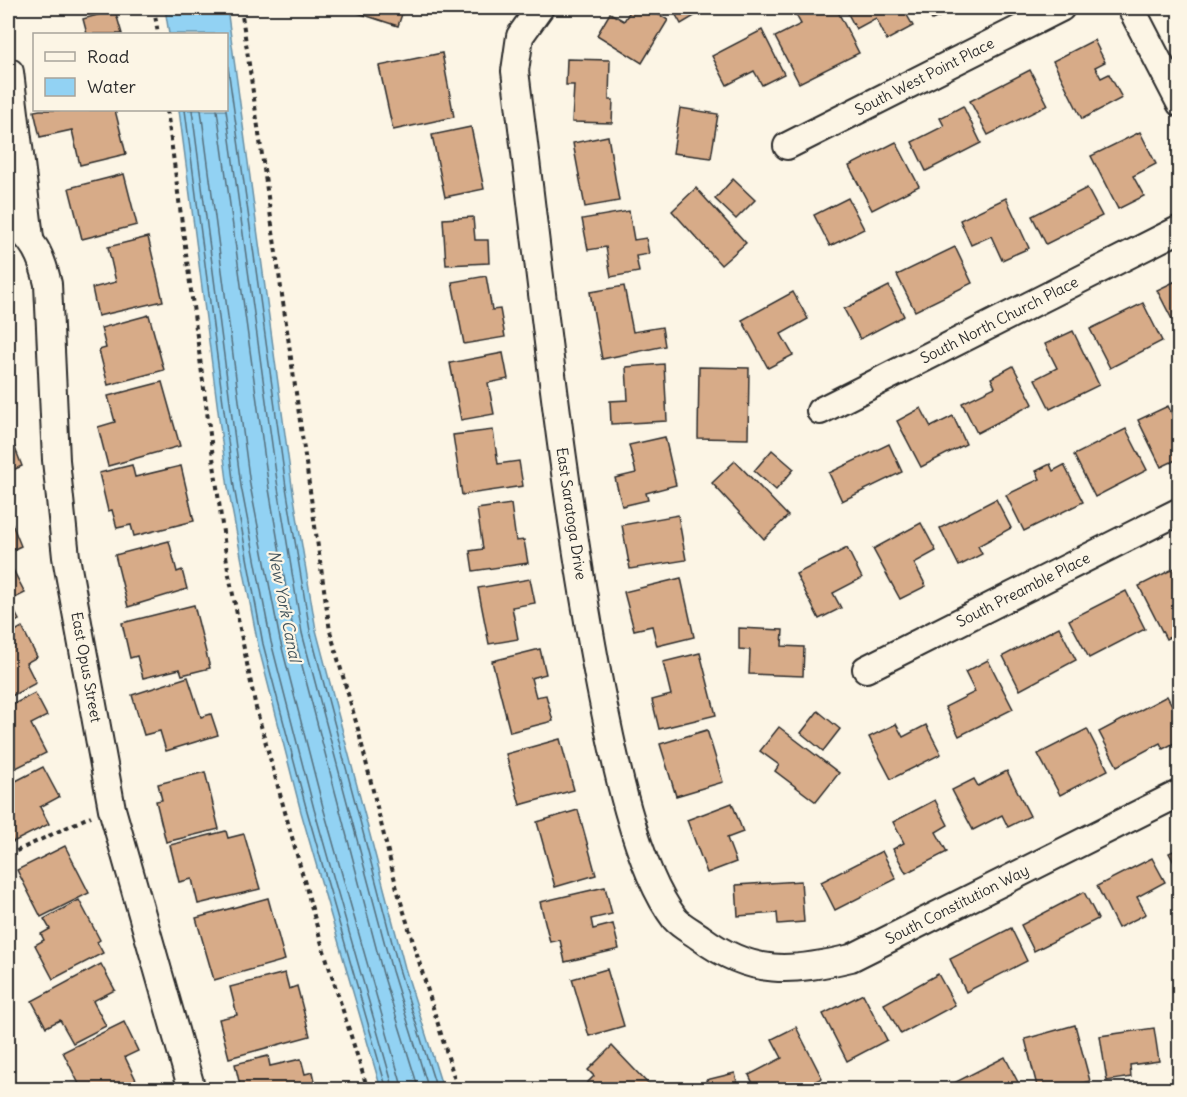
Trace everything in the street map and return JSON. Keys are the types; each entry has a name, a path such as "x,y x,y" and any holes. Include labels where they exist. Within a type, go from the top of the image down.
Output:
{"street":[{"name":"East Saratoga Drive","path":"540,8 520,36 515,71 581,586 613,751 647,870 676,920 724,956"},
{"name":"South West Point Place","path":"787,146 1061,8"},
{"path":"1131,8 1179,103"},
{"path":"10,72 30,238"},
{"path":"8,222 30,238"},
{"name":"South North Church Place","path":"820,411 1179,229"},
{"name":"East Opus Street","path":"30,238 42,259 48,284 56,460 66,557 112,809 192,1089"},
{"name":"South Preamble Place","path":"866,669 1179,511"},
{"name":"South Constitution Way","path":"724,956 770,969 811,968 851,958 1179,793"}],"path":[{"path":"154,8 158,33"},
{"path":"241,8 330,631 358,729 397,889 458,1089"},
{"path":"167,111 228,570 256,708 321,941 368,1089"},
{"path":"8,855 95,814"}],"water":[{"name":"New York Canal","path":"165,8 227,8 292,486 316,630 405,968 443,1089 381,1089 301,812 258,645 228,488 179,111 228,111 228,33 169,33"}],"building":[{"path":"360,8 404,8 398,26 358,13"},
{"path":"632,8 648,8 668,20 642,63 597,35 610,13 624,21"},
{"path":"672,8 708,8 681,24"},
{"path":"811,8 836,8 859,53 799,83 775,37 801,24 796,15"},
{"path":"845,8 903,8 913,26 887,40 876,18 856,29"},
{"path":"925,8 957,8 932,20"},
{"path":"115,10 122,33 87,33 83,19"},
{"path":"762,30 784,74 762,85 754,71 727,85 712,56"},
{"path":"1094,40 1105,62 1095,67 1101,78 1109,74 1122,98 1082,119 1053,61"},
{"path":"442,53 454,117 393,130 379,66"},
{"path":"567,59 610,60 609,100 613,100 612,123 572,122 574,85 566,85"},
{"path":"1030,70 1048,105 988,135 970,101"},
{"path":"963,106 981,143 926,171 912,142 944,126 940,118"},
{"path":"680,108 718,114 711,158 673,153"},
{"path":"34,111 115,111 126,154 80,165 72,130 40,137"},
{"path":"471,127 484,189 445,197 432,135"},
{"path":"1140,132 1156,164 1133,176 1144,196 1118,209 1091,156"},
{"path":"608,136 619,201 585,207 573,143"},
{"path":"896,142 919,186 872,210 849,166"},
{"path":"124,174 137,225 82,239 69,188"},
{"path":"733,179 755,200 736,219 715,199"},
{"path":"696,188 746,243 721,265 672,211"},
{"path":"1087,188 1102,216 1046,244 1032,216"},
{"path":"848,198 864,229 830,246 814,215"},
{"path":"1006,198 1029,248 1002,260 991,236 971,245 960,220"},
{"path":"629,211 634,240 646,238 649,254 636,256 639,272 611,277 606,247 588,250 582,219"},
{"path":"473,217 475,240 488,240 489,263 446,265 443,219"},
{"path":"148,237 163,301 98,316 92,288 116,282 108,247"},
{"path":"955,247 972,283 915,311 897,275"},
{"path":"486,276 492,310 500,309 505,337 464,344 452,282"},
{"path":"1180,279 1180,335 1157,290"},
{"path":"624,286 633,332 662,327 665,346 602,359 590,292"},
{"path":"889,286 904,316 860,339 844,309"},
{"path":"793,292 808,319 781,334 793,355 768,368 742,320"},
{"path":"1143,303 1162,341 1110,368 1090,329"},
{"path":"149,315 164,370 108,385 99,350 106,348 101,328"},
{"path":"1073,331 1099,385 1050,409 1035,379 1057,368 1045,344"},
{"path":"503,353 508,379 488,383 494,414 461,420 450,363"},
{"path":"664,364 667,421 611,424 610,401 628,400 626,367"},
{"path":"1013,366 1033,404 977,433 962,403 995,387 991,378"},
{"path":"699,367 749,368 748,439 698,438"},
{"path":"162,382 180,446 108,466 98,427 115,422 108,396"},
{"path":"1168,406 1172,414 1180,410 1180,458 1161,467 1138,420"},
{"path":"921,408 931,427 953,416 966,444 921,467 897,421"},
{"path":"1126,429 1147,470 1095,497 1074,455"},
{"path":"8,430 22,466 8,472"},
{"path":"493,430 498,464 519,461 523,486 462,495 453,435"},
{"path":"665,437 676,485 646,493 648,500 622,506 615,478 636,473 629,445"},
{"path":"889,444 902,472 842,501 829,473"},
{"path":"772,450 794,469 776,490 754,471"},
{"path":"735,461 788,516 764,539 712,483"},
{"path":"1050,464 1053,471 1064,465 1083,502 1024,531 1006,495 1040,479 1036,471"},
{"path":"132,465 135,477 181,466 194,521 134,536 131,525 117,528 112,510 108,511 99,473"},
{"path":"996,499 1011,528 978,546 982,554 959,566 940,528"},
{"path":"511,504 516,541 524,540 528,563 473,571 470,551 483,549 477,509"},
{"path":"8,514 21,546 8,552"},
{"path":"678,515 686,560 630,569 622,525"},
{"path":"921,523 936,551 914,563 926,586 900,599 873,549"},
{"path":"169,541 177,572 182,570 187,589 128,607 115,555"},
{"path":"847,548 862,578 833,593 841,608 819,619 796,574"},
{"path":"8,560 25,593 9,601 19,620 8,626"},
{"path":"1179,566 1180,632 1166,639 1139,586"},
{"path":"681,578 694,637 657,646 652,626 634,630 624,592"},
{"path":"530,579 535,603 512,607 518,639 489,644 478,588"},
{"path":"1126,591 1145,629 1089,658 1069,620"},
{"path":"194,605 210,668 182,675 180,669 143,678 137,656 130,658 122,623"},
{"path":"22,627 37,657 26,663 36,683 8,698 8,635"},
{"path":"1059,627 1076,660 1020,690 1003,656"},
{"path":"739,628 783,630 782,646 804,647 803,676 749,674 750,650 739,649"},
{"path":"540,649 546,674 531,678 536,697 546,695 553,721 510,732 492,661"},
{"path":"700,653 716,715 659,729 652,700 671,695 663,662"},
{"path":"988,660 1013,709 959,736 945,707 975,692 965,672"},
{"path":"188,677 201,717 211,714 218,735 166,751 160,731 144,735 132,695"},
{"path":"35,693 47,716 31,724 46,753 8,772 8,707"},
{"path":"1167,696 1180,720 1180,740 1163,749 1160,743 1117,766 1099,732"},
{"path":"818,711 840,729 823,751 801,733"},
{"path":"896,724 903,737 926,725 941,754 891,779 869,737"},
{"path":"779,727 839,773 816,802 775,771 779,765 760,751"},
{"path":"1087,729 1108,770 1060,795 1038,754"},
{"path":"707,730 723,782 676,796 660,744"},
{"path":"560,739 574,790 520,805 506,754"},
{"path":"43,767 59,797 40,807 49,824 13,842 8,832 8,785"},
{"path":"1007,771 1030,816 1008,827 1002,815 973,830 952,790 974,779 978,786"},
{"path":"205,772 219,829 166,842 156,801 162,800 158,784"},
{"path":"935,800 948,825 936,832 947,852 906,873 893,849 904,843 893,822"},
{"path":"732,803 743,832 727,838 736,862 707,873 687,820"},
{"path":"578,810 596,875 555,887 537,822"},
{"path":"226,831 228,838 244,834 260,889 198,904 192,879 179,882 170,845"},
{"path":"65,846 89,893 41,917 17,870"},
{"path":"1180,848 1180,874 1169,853"},
{"path":"882,851 896,879 835,910 821,882"},
{"path":"1152,858 1165,882 1137,897 1146,914 1118,928 1097,886"},
{"path":"801,881 804,922 778,924 777,913 738,916 736,885"},
{"path":"605,887 612,914 591,919 593,929 613,924 619,949 565,962 560,940 550,942 540,902"},
{"path":"1084,892 1098,919 1034,951 1021,925"},
{"path":"268,898 285,960 214,980 196,918"},
{"path":"79,900 100,940 97,942 103,953 53,979 35,945 44,940 41,934 50,929 44,919"},
{"path":"1011,928 1027,961 966,992 950,959"},
{"path":"101,964 115,990 93,1001 106,1026 73,1043 60,1020 46,1027 32,1001"},
{"path":"607,969 624,1026 589,1036 572,979"},
{"path":"285,973 289,989 297,986 310,1036 229,1058 219,1019 237,1015 230,987"},
{"path":"938,974 955,1005 901,1034 884,1004"},
{"path":"863,994 887,1040 847,1061 823,1014"},
{"path":"124,1022 138,1051 125,1057 137,1082 121,1090 82,1090 63,1052"},
{"path":"1075,1025 1090,1081 1058,1090 1038,1090 1025,1039"},
{"path":"796,1027 822,1078 799,1090 756,1090 749,1075 782,1058 772,1039"},
{"path":"1154,1028 1159,1061 1130,1065 1131,1077 1107,1081 1100,1036"},
{"path":"612,1046 654,1090 580,1090 594,1076 588,1070"},
{"path":"1176,1048 1180,1048 1180,1089 1175,1089"},
{"path":"268,1056 270,1066 301,1059 305,1074 313,1072 317,1090 241,1090 235,1064"},
{"path":"1005,1057 1022,1090 952,1090 950,1085"},
{"path":"735,1073 739,1090 708,1090 706,1080"}]}
